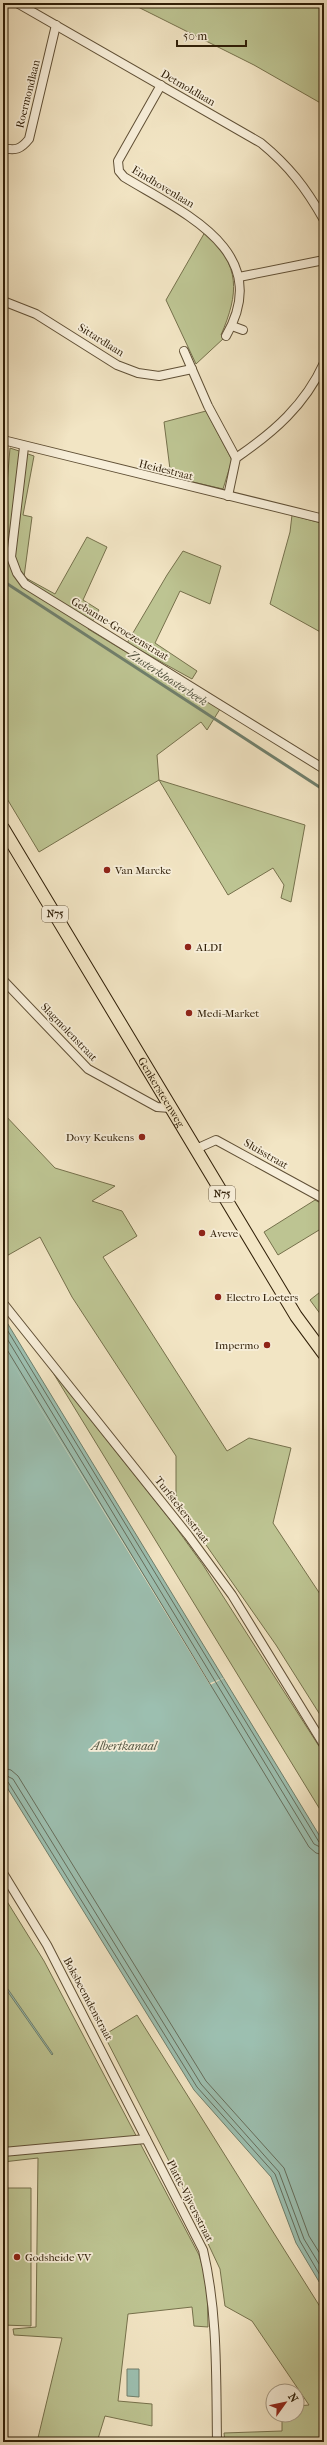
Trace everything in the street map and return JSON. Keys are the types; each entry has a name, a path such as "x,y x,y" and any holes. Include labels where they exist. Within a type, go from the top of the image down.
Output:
{"main road":[{"name":"Genkersteenweg","path":"3,828 296,1316 324,1354"}],"street":[{"name":"Detmoldlaan","path":"17,3 260,143 285,163 309,193 324,220"},
{"name":"Roermondlaan","path":"3,148 13,151 23,147 29,139 56,25"},
{"name":"Eindhovenlaan","path":"161,85 118,161 119,171 124,178 206,227 228,252 239,277 237,311 232,326 226,336"},
{"path":"239,277 324,260"},
{"name":"Sittardlaan","path":"3,301 36,314 117,365 138,373 159,376 192,369"},
{"path":"232,326 243,330"},
{"path":"184,351 208,406 236,458 228,496"},
{"path":"236,458 265,438 285,420 306,396 324,363"},
{"name":"Heidestraat","path":"3,440 24,447 324,519"},
{"name":"Gebanne-Groezenstraat","path":"24,447 11,557 17,573 25,584 324,768"},
{"name":"Slagmolenstraat","path":"3,980 88,1069 157,1107 170,1108"},
{"name":"Sluisstraat","path":"196,1149 216,1140 324,1199"},
{"name":"Turfstekersstraat","path":"3,1304 188,1535 232,1595 324,1745"},
{"name":"Boksbeemdenstraat","path":"3,1873 47,1946 146,2139"},
{"path":"3,2152 146,2139"},
{"name":"Platte-Vijversstraat","path":"146,2139 203,2250 211,2285 215,2326 217,2442"}],"green space":[{"path":"130,3 324,3 324,105 254,65"},
{"path":"205,232 217,244 231,268 233,293 227,320 221,335 224,338 196,364 166,300"},
{"path":"206,411 232,460 223,489 171,477 164,422"},
{"path":"10,448 34,456 23,515 32,517 24,577 55,594 87,537 107,547 83,600 99,610 88,629 220,709 207,730 201,722 157,755 159,780 39,852 3,792 3,532"},
{"path":"292,515 324,524 324,634 270,604 290,532"},
{"path":"183,551 221,566 210,604 180,591 155,643 197,671 192,679 127,643"},
{"path":"159,780 305,825 291,902 281,898 284,885 273,868 228,895"},
{"path":"3,1113 55,1168 115,1186 92,1201 122,1211 137,1236 103,1257 227,1451 249,1438 291,1448 273,1523 324,1600 324,1721 276,1645 176,1502 176,1456 72,1297 40,1237 3,1258"},
{"path":"315,1200 324,1205 324,1227 278,1255 264,1232"},
{"path":"324,1289 324,1319 310,1300"},
{"path":"52,1371 172,1522 203,1565 324,1754 324,1816"},
{"path":"3,1895 44,1961 199,2255 207,2281 208,2327 194,2326 192,2307 128,2314 118,2401 152,2404 152,2426 105,2416 97,2442 37,2442 62,2338 14,2335 13,2329 36,2327 38,2158 3,2162"},
{"path":"137,2015 324,2313 324,2442 225,2442 224,2433 282,2431 282,2423 305,2423 305,2405 309,2405 305,2399 305,2383 294,2383 252,2321 225,2306 220,2269 171,2165 104,2035"},
{"name":"Godsheide VV","path":"3,2188 31,2188 31,2326 3,2325"}],"water":[{"name":"Albertkanaal","path":"3,1316 324,1843 324,2290 296,2243 271,2177 194,2090 3,1781"},
{"path":"3,1982 53,2054 52,2055 3,1985"},
{"path":"127,2369 139,2369 139,2397 127,2396"}],"pier":[{"path":"3,1348 210,1683 226,1677 210,1685"}],"waterway":[{"name":"Zusterkloosterbeek","path":"3,581 324,790"}],"place":[{"name":"Van Marcke","path":"107,870"},
{"name":"ALDI","path":"188,947"},
{"name":"Medi-Market","path":"189,1013"},
{"name":"Dovy Keukens","path":"142,1137"},
{"name":"Aveve","path":"202,1233"},
{"name":"Electro Loeters","path":"218,1297"},
{"name":"Impermo","path":"267,1345"},
{"name":"Godsheide VV","path":"17,2257"}]}
